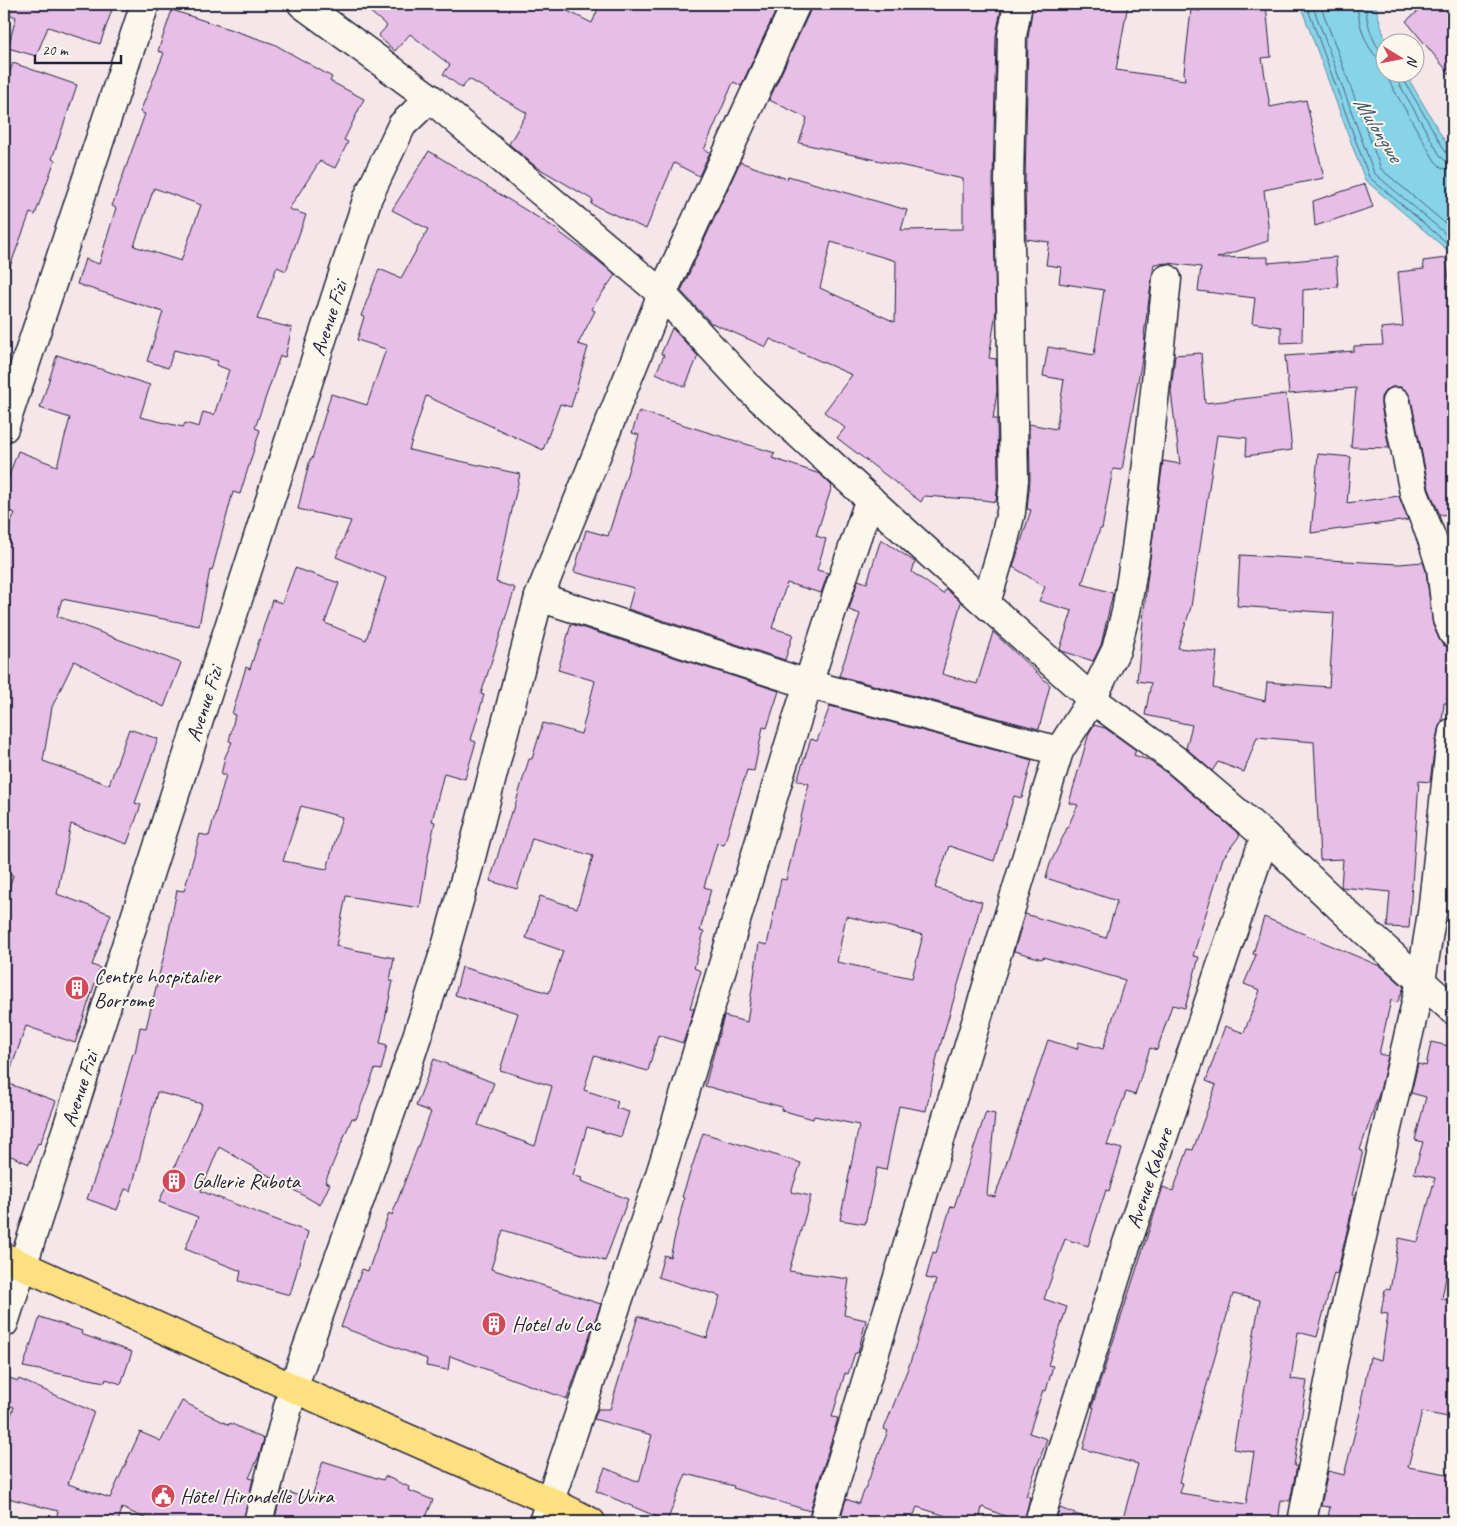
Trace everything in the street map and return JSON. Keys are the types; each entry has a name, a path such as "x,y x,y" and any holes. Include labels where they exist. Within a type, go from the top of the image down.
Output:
{"highway":[{"path":"13,1261 293,1388 546,1512 591,1522"}],"street":[{"path":"4,428 145,4"},
{"path":"302,4 430,98 662,294 753,392 870,499 1092,699 1177,761 1265,836 1364,930 1453,1010"},
{"path":"258,1522 293,1388 409,1062 445,950 539,598 662,294 796,4"},
{"path":"986,603 1012,512 1014,480 1008,183 1012,36 1018,4"},
{"name":"Avenue Fizi","path":"4,1323 13,1261 368,197 402,126 430,98"},
{"path":"823,1522 1059,752 1092,699 1116,650 1126,612 1136,549 1167,279"},
{"path":"1396,402 1414,493 1441,568 1447,619 1453,633"},
{"path":"546,1512 667,1151 808,684 870,499"},
{"path":"539,598 808,684 1059,752"},
{"path":"1302,1522 1332,1362 1421,981 1432,913 1453,732"},
{"name":"Avenue Kabare","path":"1039,1522 1119,1267 1265,836"}],"water":[{"name":"Mulongwe","path":"1300,4 1375,4 1383,32 1374,32 1374,82 1410,82 1453,155 1453,255 1365,180"}],"building":[{"path":"4,4 114,4 100,44 48,27 36,56 8,48 16,17 4,12"},
{"path":"361,4 553,4 592,23 600,4 779,4 741,86 734,82 732,85 704,150 710,152 699,176 674,163 646,229 591,204 593,200 535,166 509,144 527,113 469,79 462,88 443,74 450,65 410,34 395,51 378,36 387,26"},
{"path":"811,4 1002,4 996,36 993,183 996,311 989,358 996,359 997,391 993,419 997,419 998,479 996,502 924,496 921,502 837,438 845,428 824,412 852,375 770,339 766,347 712,324 681,291 740,162 787,179 788,176 907,210 901,230 963,229 963,179 799,143 807,118 769,100 810,11","holes":["831,242 896,261 895,322 820,288"]},
{"path":"1033,4 1128,4 1116,70 1185,80 1184,72 1191,10 1200,11 1198,4 1266,4 1271,57 1262,58 1270,107 1306,100 1324,178 1264,190 1268,241 1217,258 1268,257 1268,263 1336,257 1338,287 1303,290 1302,342 1281,343 1281,327 1252,323 1255,298 1198,291 1201,267 1168,263 1154,264 1144,334 1144,348 1122,470 1113,469 1102,529 1100,529 1082,584 1113,593 1101,645 1093,661 1060,649 1072,611 1039,601 1045,587 1013,567 1031,510 1027,509 1030,480 1029,424 1056,429 1064,380 1043,376 1048,347 1094,355 1104,290 1059,283 1061,267 1046,265 1049,242 1026,239 1025,183 1028,38"},
{"path":"1427,4 1453,4 1453,78 1424,43 1424,32 1415,32 1406,21"},
{"path":"172,10 274,44 332,77 330,81 364,99 344,140 348,142 335,168 320,161 289,209 306,215 286,271 277,267 257,319 292,328 285,357 280,356 255,428 260,430 240,494 233,492 212,571 210,570 199,626 62,599 57,616 181,663 164,707 74,661 52,707 43,761 109,785 129,729 158,739 135,803 141,805 127,844 71,824 57,894 111,914 92,965 100,968 75,1043 26,1026 7,1080 4,1080 4,905 13,875 4,873 4,829 9,806 4,804 4,536 15,513 4,509 4,489 18,451 57,466 70,418 40,408 57,355 150,385 140,417 183,427 185,423 199,427 203,412 214,415 229,370 216,365 218,361 174,350 168,368 147,361 163,312 77,284 85,259 99,264 116,208 112,206 145,114 140,112 164,53 158,51","holes":["154,188 201,205 181,261 134,246"]},
{"path":"13,63 77,85 52,159 55,160 35,215 30,213 6,277 4,276 4,88"},
{"path":"429,151 560,231 615,275 591,309 595,311 578,344 588,347 571,407 560,404 543,450 426,396 409,450 520,474 496,582 515,588 481,694 484,695 471,740 476,742 465,779 444,773 432,821 435,822 420,908 346,896 336,946 394,958 390,981 393,981 380,1043 387,1045 381,1070 375,1069 356,1119 352,1118 325,1182 330,1184 320,1205 219,1147 201,1191 308,1232 290,1295 239,1281 241,1271 185,1249 198,1217 159,1202 202,1104 157,1092 131,1191 125,1189 117,1210 87,1199 112,1130 133,1053 135,1053 140,1027 146,1028 164,955 177,890 184,891 200,834 209,836 226,775 221,775 225,757 232,742 229,741 235,715 232,714 246,667 250,669 272,600 282,603 295,568 339,583 325,623 366,640 386,578 336,557 351,521 298,509 310,459 312,459 331,394 367,405 386,349 357,340 364,317 361,316 379,269 401,278 428,229 392,210","holes":["301,806 342,817 327,869 283,861"]},
{"path":"1365,184 1373,207 1315,226 1313,201"},
{"path":"1446,258 1451,293 1453,293 1453,514 1440,515 1429,489 1411,399 1407,391 1401,387 1392,387 1385,391 1381,397 1389,448 1351,447 1356,388 1289,394 1285,356 1354,351 1354,346 1383,345 1381,328 1403,326 1398,272 1424,269 1423,261"},
{"path":"672,328 698,356 685,387 656,373 664,355 661,354"},
{"path":"1201,353 1205,403 1286,394 1292,450 1246,456 1247,438 1217,435 1191,607 1178,648 1217,652 1213,688 1265,701 1267,682 1329,687 1334,613 1237,606 1240,555 1399,564 1423,562 1426,571 1433,625 1443,645 1453,648 1453,703 1444,703 1430,782 1419,781 1409,928 1387,927 1390,892 1341,887 1343,859 1320,860 1314,742 1257,737 1244,772 1218,762 1212,771 1186,748 1192,725 1145,715 1151,683 1137,681 1147,581 1163,461 1180,464 1171,392 1175,355"},
{"path":"639,411 775,453 772,458 820,474 832,486 816,536 826,539 817,570 828,573 821,593 787,583 772,628 793,634 785,660 628,609 634,588 574,572 586,530 608,536 639,435 632,433"},
{"path":"1318,454 1351,457 1347,503 1399,496 1408,520 1311,533"},
{"path":"881,539 915,562 912,572 943,594 946,589 961,602 942,674 977,684 993,632 1050,685 1039,729 839,676 860,614 849,610 858,580 867,583"},
{"path":"571,624 779,691 767,728 763,727 754,771 747,770 724,845 717,843 704,887 711,889 700,931 704,932 694,968 701,971 690,1008 694,1009 683,1043 658,1035 648,1071 594,1056 584,1090 618,1101 616,1108 629,1112 621,1137 587,1127 573,1175 582,1178 581,1181 628,1199 605,1261 503,1230 491,1269 601,1304 567,1399 450,1356 448,1370 426,1366 427,1359 341,1327 362,1269 368,1271 389,1213 392,1215 431,1112 416,1106 434,1059 494,1083 478,1125 535,1146 552,1086 500,1070 518,1013 455,995 462,967 549,993 563,951 526,938 540,896 577,908 593,856 532,838 517,889 490,881 511,812 513,812 529,759 532,759 543,723 581,734 595,681 558,670"},
{"path":"830,706 1032,760 1022,798 1014,796 994,861 949,846 935,888 982,902 937,1057 926,1111 899,1106 886,1170 877,1168 865,1224 840,1220 859,1125 814,1116 813,1119 781,1110 782,1107 705,1086 724,1016 747,1022 759,943 767,945 781,879 786,880 809,784 797,780 811,739 817,741","holes":["846,916 923,935 912,978 837,962"]},
{"path":"1094,725 1105,728 1136,750 1134,755 1148,760 1167,773 1240,835 1223,858 1193,956 1199,957 1185,1008 1172,1005 1157,1050 1150,1048 1135,1095 1126,1092 1107,1145 1122,1149 1109,1191 1106,1190 1088,1246 1065,1239 1044,1299 1067,1307 1048,1365 1053,1366 1046,1391 1043,1390 1029,1433 1047,1439 1026,1496 1030,1497 1024,1522 982,1507 979,1522 966,1522 917,1507 911,1522 846,1522 840,1520 846,1499 859,1504 888,1431 884,1429 910,1363 936,1280 926,1278 933,1252 936,1253 951,1206 954,1207 986,1112 995,1114 987,1195 995,1197 1048,1040 1077,1049 1079,1042 1103,1049 1125,980 1043,957 1042,959 1014,951 1025,914 1106,938 1117,901 1046,878 1050,864 1078,805 1069,803 1089,733"},
{"path":"1264,917 1382,967 1404,987 1397,1003 1391,1000 1379,1054 1388,1056 1380,1091 1360,1150 1363,1151 1352,1195 1355,1196 1337,1274 1334,1273 1317,1337 1298,1332 1291,1379 1307,1381 1294,1466 1297,1466 1290,1501 1281,1500 1278,1522 1122,1522 1138,1464 1083,1449 1094,1407 1092,1407 1163,1187 1173,1191 1188,1149 1193,1150 1216,1085 1206,1081 1225,1026 1244,1033 1260,990 1244,984 1256,955 1253,954","holes":["1233,1294 1260,1300 1233,1449 1254,1452 1246,1504 1180,1493 1183,1483 1179,1482"]},
{"path":"1431,1042 1453,1047 1453,1237 1442,1299 1453,1301 1453,1418 1422,1412 1408,1467 1453,1475 1453,1522 1327,1522 1330,1507 1321,1506 1328,1471 1344,1475 1363,1401 1361,1401 1370,1357 1381,1360 1388,1314 1381,1313 1385,1289 1390,1290 1399,1238 1418,1242 1435,1178 1414,1173 1423,1142 1415,1140 1426,1097 1411,1093 1418,1064 1426,1066"},
{"path":"4,1082 56,1101 40,1144 38,1143 29,1164 4,1153"},
{"path":"703,1133 801,1163 791,1192 811,1196 789,1271 849,1279 844,1315 866,1320 858,1353 855,1353 848,1374 845,1373 832,1417 838,1418 810,1511 733,1488 734,1486 686,1474 667,1521 596,1491 605,1468 639,1482 652,1435 594,1419 598,1409 610,1409 638,1316 707,1338 720,1296 658,1277 664,1255 670,1257 684,1198 682,1197"},
{"path":"40,1317 82,1331 81,1334 132,1352 121,1384 106,1379 105,1382 23,1367"},
{"path":"4,1376 18,1381 19,1379 94,1412 68,1484 110,1498 140,1432 161,1441 182,1401 229,1425 230,1423 264,1439 249,1478 253,1479 243,1522 153,1522 122,1508 118,1522 55,1522 58,1511 4,1497 4,1435 14,1407 4,1404"},
{"path":"323,1461 383,1480 385,1476 409,1487 408,1490 433,1500 424,1522 274,1522 282,1490 311,1500"},
{"path":"1060,1508 1091,1520 1091,1522 1055,1522"}],"place":[{"name":"Centre hospitalier Borrome","path":"77,988"},
{"name":"Gallerie Rubota","path":"174,1181"},
{"name":"Hotel du Lac","path":"494,1324"},
{"name":"Hôtel Hirondelle Uvira","path":"163,1496"}]}
